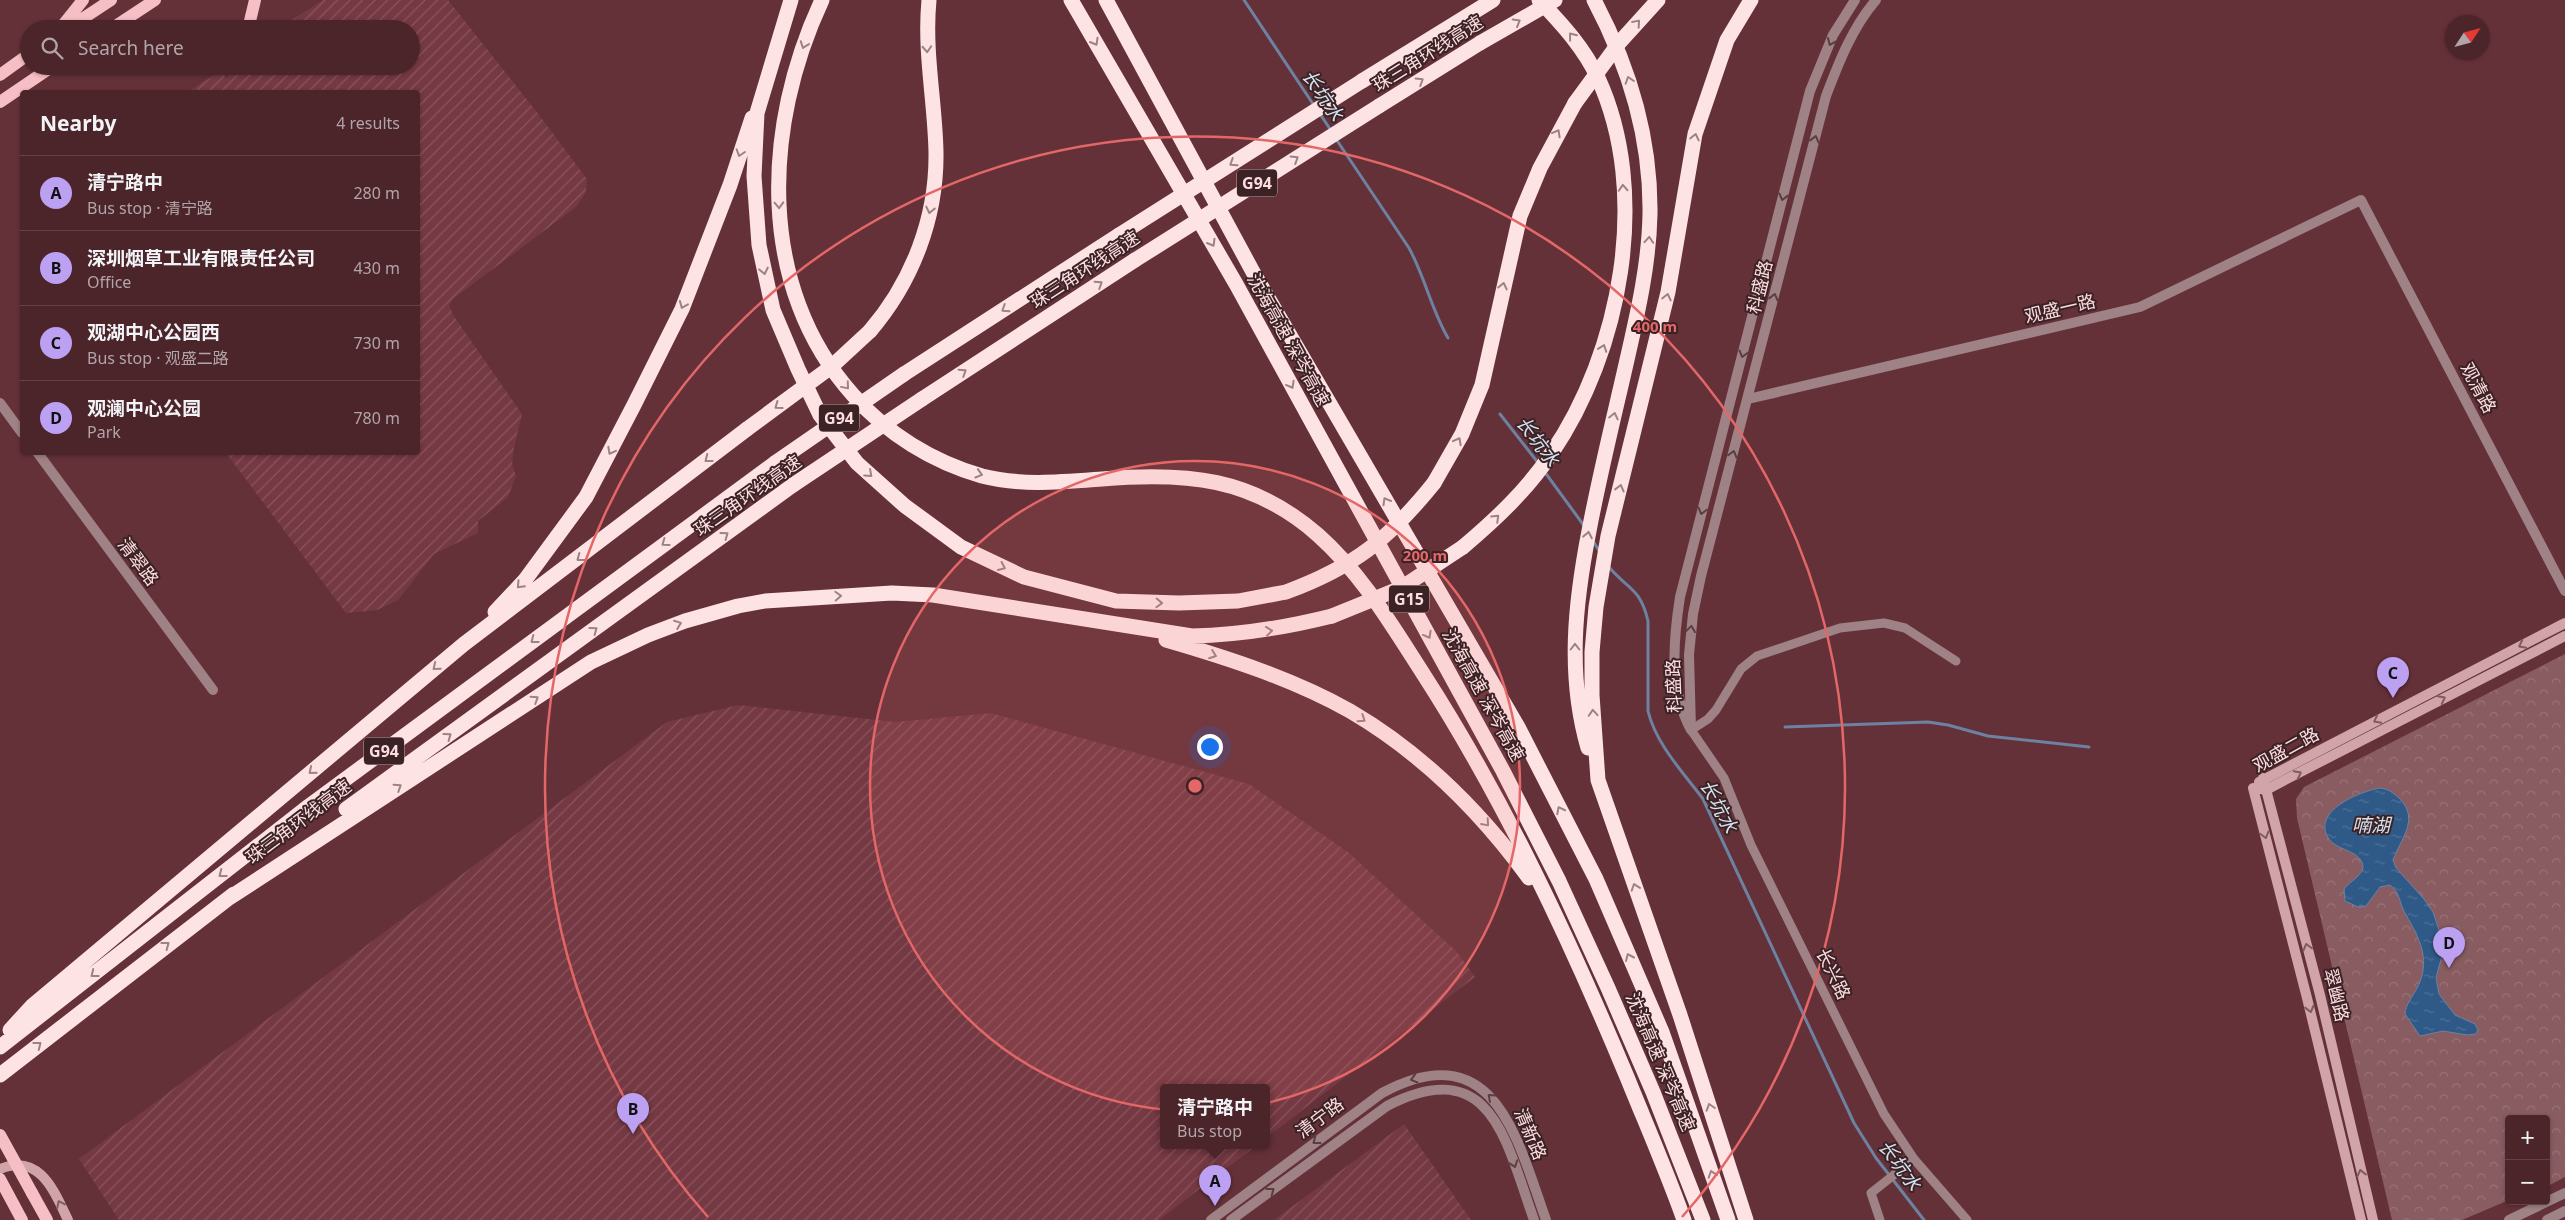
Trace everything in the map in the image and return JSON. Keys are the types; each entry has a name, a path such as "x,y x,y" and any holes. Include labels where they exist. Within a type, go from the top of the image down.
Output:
{"highway":[{"path":"464,644 525,580 586,497 682,309 730,185 791,0"},
{"path":"822,0 797,65 784,120 779,163 779,211 791,282 799,310 825,361 868,412 912,445 951,466 985,476 1016,482 1159,475 1211,480 1264,499 1315,532 1336,552 1378,605 1449,714 1526,856 1566,938 1612,1042 1684,1220"},
{"path":"0,1041 32,1006 464,644 831,367 870,331 886,313 910,273 924,233 931,205 936,153 926,35 929,0"},
{"name":"沈海高速 深岑高速","path":"1071,0 1236,284 1508,780 1559,881 1608,988 1653,1092 1703,1220"},
{"name":"沈海高速 深岑高速","path":"1106,0 1253,272 1518,728 1591,870 1662,1032 1728,1220"},
{"name":"珠三角环线高速","path":"0,1047 309,806 775,463 904,374 1362,81 1493,0"},
{"path":"226,900 591,662 648,636 714,612 765,601 912,593 1192,636 1235,635 1280,630 1332,616 1401,588 1463,548 1497,518 1526,486 1551,454 1575,415 1590,383 1607,336 1618,288 1624,238 1623,186 1618,142 1598,79 1584,52 1539,0"},
{"name":"珠三角环线高速","path":"0,1076 322,827 793,486 1135,260 1480,43 1555,0"},
{"path":"1594,0 1611,32 1630,80 1644,136 1650,214 1647,261 1637,318 1584,554 1575,626 1575,674 1579,713 1598,780 1680,1015 1746,1220"},
{"path":"772,57 758,113 754,176 759,245 773,310 798,370 820,415 857,463 905,506 961,547 1024,577 1116,601 1179,603 1238,601 1286,592 1325,578 1356,560 1385,537 1411,512 1434,483 1462,434 1482,386 1520,216 1540,168 1575,103 1619,43 1658,0"},
{"path":"1598,780 1592,694 1592,652 1601,575 1608,536 1668,292 1695,134 1727,40 1751,0"},
{"path":"1116,625 1208,652 1290,683 1349,711 1404,747 1449,785 1504,844 1538,890 1566,938"}],"main road":[{"path":"67,20 83,0"},
{"path":"81,20 111,0"},
{"path":"250,20 255,0"},
{"path":"123,20 148,2"},
{"path":"0,75 20,61"},
{"path":"0,102 40,75"},
{"name":"观盛二路","path":"2253,788 2262,778 2565,623"},
{"name":"观盛二路","path":"2253,788 2266,790 2565,636"},
{"name":"翠幽路","path":"2262,778 2320,995 2374,1220"},
{"name":"翠幽路","path":"2253,788 2361,1220"},
{"path":"0,1135 47,1220"},
{"path":"0,1169 13,1165 28,1166 43,1175 52,1188 68,1220"},
{"path":"0,1179 22,1220"}],"street":[{"name":"科盛路","path":"1691,730 1680,706 1675,687 1676,620 1682,589 1810,91 1833,36 1855,0"},
{"name":"科盛路","path":"1691,730 1689,656 1693,614 1826,96 1848,43 1863,16 1876,0"},
{"name":"观盛一路","path":"1748,399 2140,307 2361,200"},
{"name":"观清路","path":"2361,200 2565,591"},
{"path":"0,403 20,430"},
{"name":"清翠路","path":"39,455 213,690"},
{"path":"1691,730 1708,720 1741,669 1757,656 1840,628 1884,623 1905,628 1956,661"},
{"name":"长兴路","path":"1691,730 1724,778 1751,845 1884,1114 1914,1158 1967,1220"},
{"name":"清宁路","path":"1211,1220 1382,1093 1416,1078 1432,1075 1461,1079"},
{"name":"清新路","path":"1461,1079 1483,1090 1502,1109 1518,1141 1546,1220"},
{"name":"清宁路","path":"1232,1220 1387,1106 1409,1094 1424,1090 1439,1088 1453,1090"},
{"name":"清新路","path":"1453,1090 1476,1100 1492,1116 1504,1138 1534,1220"},
{"path":"1880,1220 1872,1193 1914,1158"},
{"path":"2509,1220 2565,1193"},
{"path":"2547,1220 2565,1212"}],"shaded area":[{"path":"323,0 448,0 587,179 586,192 576,207 454,298 449,305 453,315 522,414 512,464 516,476 508,497 478,521 478,533 434,554 398,600 377,610 346,613 228,455 420,455 420,90 190,90 215,75 224,75 226,78 230,75 420,75 420,20 292,20"},
{"path":"738,705 895,722 991,713 1249,784 1348,852 1457,952 1475,977 1270,1135 1270,1084 1160,1084 1160,1149 1252,1149 1159,1220 119,1220 79,1159 667,722"},
{"path":"1404,1124 1471,1220 1274,1220"}],"green space":[{"path":"2565,654 2565,1177 2550,1185 2550,1115 2505,1115 2505,1202 2462,1220 2392,1220 2297,818 2296,799 2304,787"}],"water":[{"name":"喃湖","path":"2380,788 2393,793 2406,807 2408,815 2407,830 2393,860 2396,868 2433,912 2444,948 2436,978 2439,994 2455,1015 2475,1024 2478,1030 2476,1034 2467,1035 2443,1031 2420,1036 2405,1014 2408,1004 2421,980 2424,960 2420,942 2394,888 2390,885 2380,887 2366,906 2358,907 2345,901 2344,889 2361,873 2362,861 2329,839 2325,829 2326,820 2340,804 2361,793"}],"waterway":[{"name":"长坑水","path":"1244,0 1315,107"},
{"name":"长坑水","path":"1320,114 1332,132"},
{"name":"长坑水","path":"1336,139 1409,248 1448,338"},
{"name":"长坑水","path":"1500,414 1539,464"},
{"name":"长坑水","path":"1544,471 1585,527"},
{"name":"长坑水","path":"1593,541 1600,552"},
{"name":"长坑水","path":"1608,566 1637,595 1645,610 1648,621 1648,711 1657,735 1663,746 1703,799 1854,1123 1876,1158 1924,1220"},
{"path":"1785,727 1928,722 1948,725 1988,736 2089,747"}],"place":[{"name":"观湖中心公园西","path":"2393,698"},
{"name":"观澜中心公园","path":"2449,968"},
{"name":"深圳烟草工业有限责任公司","path":"633,1134"},
{"name":"清宁路中","path":"1215,1206"}]}
